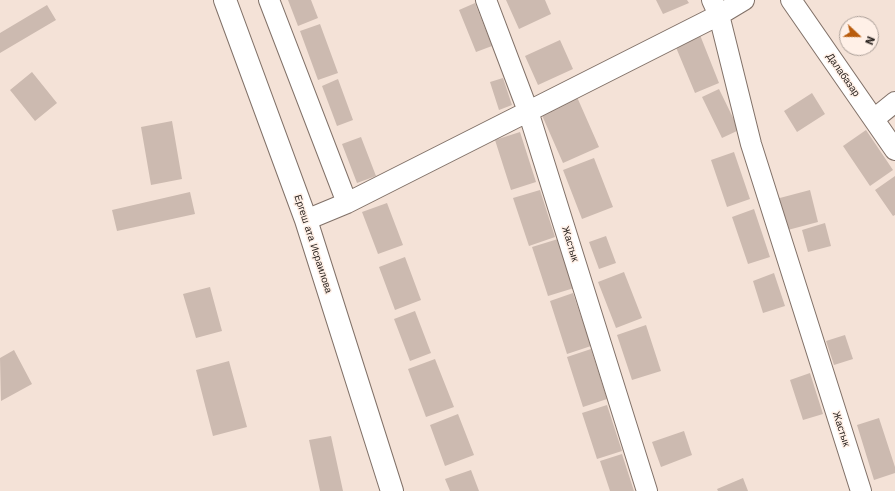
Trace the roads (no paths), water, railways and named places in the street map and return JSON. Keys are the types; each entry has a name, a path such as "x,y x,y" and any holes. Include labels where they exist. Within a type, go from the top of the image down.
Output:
{"main road":[{"name":"Ергеш ата Исраилова","path":"225,0 306,220 392,491"}],"street":[{"path":"269,0 347,203"},
{"name":"Жастык","path":"486,0 528,111 647,491"},
{"path":"306,220 347,203 528,111 715,7 744,0"},
{"name":"Далабазар","path":"791,0 895,150"},
{"name":"Жастык","path":"715,7 751,144 861,491"},
{"path":"874,119 895,102"}]}
